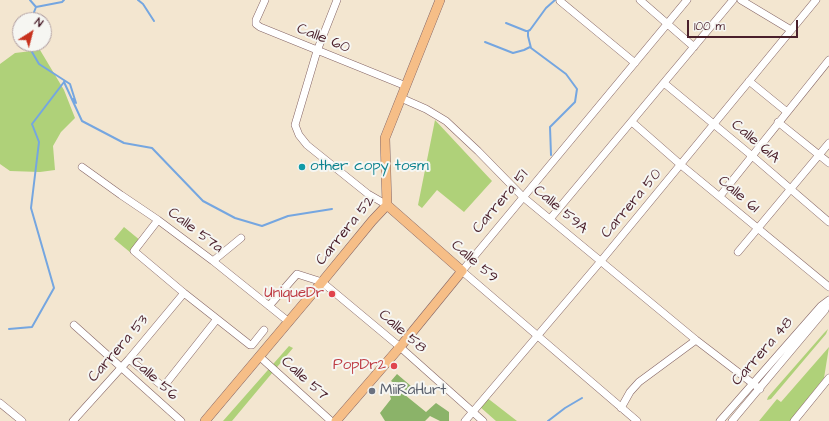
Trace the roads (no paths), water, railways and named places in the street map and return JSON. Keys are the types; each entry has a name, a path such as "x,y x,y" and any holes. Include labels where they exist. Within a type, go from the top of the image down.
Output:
{"main road":[{"name":"Carrera 52","path":"204,421 387,205 385,138 440,0"},
{"name":"Calle 59","path":"387,205 462,271"},
{"name":"Carrera 51","path":"336,421 400,347 462,271"}],"street":[{"name":"Calle 60","path":"265,0 256,20 256,24 260,27 406,86"},
{"path":"317,51 338,0"},
{"path":"640,0 694,46"},
{"name":"Carrera 51","path":"462,271 522,196 635,63 666,23 687,0"},
{"path":"550,219 733,0"},
{"path":"741,0 791,30"},
{"name":"Carrera 50","path":"465,421 601,261 816,0"},
{"path":"560,1 635,63"},
{"name":"Calle 59","path":"317,51 296,125 299,135 307,145 368,194 387,205"},
{"path":"720,196 751,155 829,60"},
{"path":"749,81 787,112"},
{"name":"Calle 61A","path":"664,83 829,222"},
{"name":"Calle 59A","path":"401,98 426,109 446,121 522,196 696,340 760,388"},
{"name":"Calle 61","path":"632,122 681,165 829,287"},
{"path":"778,122 829,163"},
{"path":"738,252 829,143"},
{"name":"Calle 57a","path":"82,167 158,220 213,261 288,322"},
{"path":"158,220 134,251 250,345 252,345 264,330"},
{"path":"213,261 242,238"},
{"name":"Calle 59","path":"462,271 637,421"},
{"name":"Calle 58","path":"269,306 297,274 322,282 400,347 483,421"},
{"name":"Carrera 53","path":"73,421 128,360 184,293"},
{"name":"Carrera 48","path":"720,421 821,306 828,301"},
{"name":"Carrera 48","path":"732,421 826,310 828,301"},
{"path":"128,360 164,386 217,319"},
{"name":"Calle 56","path":"74,325 181,421"},
{"path":"621,408 630,392 639,382 696,340"},
{"name":"Calle 57","path":"259,356 331,421"},
{"path":"794,421 829,378"},
{"path":"0,403 22,421"}],"waterway":[{"path":"30,0 36,7"},
{"path":"36,7 62,2 64,0"},
{"path":"138,0 143,4 154,21"},
{"path":"551,155 550,127 575,102 577,89 566,74 531,48 528,31 546,8 555,0"},
{"path":"34,12 36,7"},
{"path":"506,23 528,31"},
{"path":"485,42 513,53 530,47"},
{"path":"32,52 39,64 70,84 76,103 73,99"},
{"path":"64,82 82,121 124,143 152,148 203,201 235,218 262,226 288,216 332,209"},
{"path":"9,329 32,327 54,288 31,208 39,142 32,124 64,82"},
{"path":"548,421 565,408 582,398"}],"place":[{"name":"other copy tosm","path":"302,167"},
{"name":"UniqueDr","path":"332,294"},
{"name":"PopDr2","path":"394,366"},
{"name":"MiiRaHurt","path":"372,391"}]}
